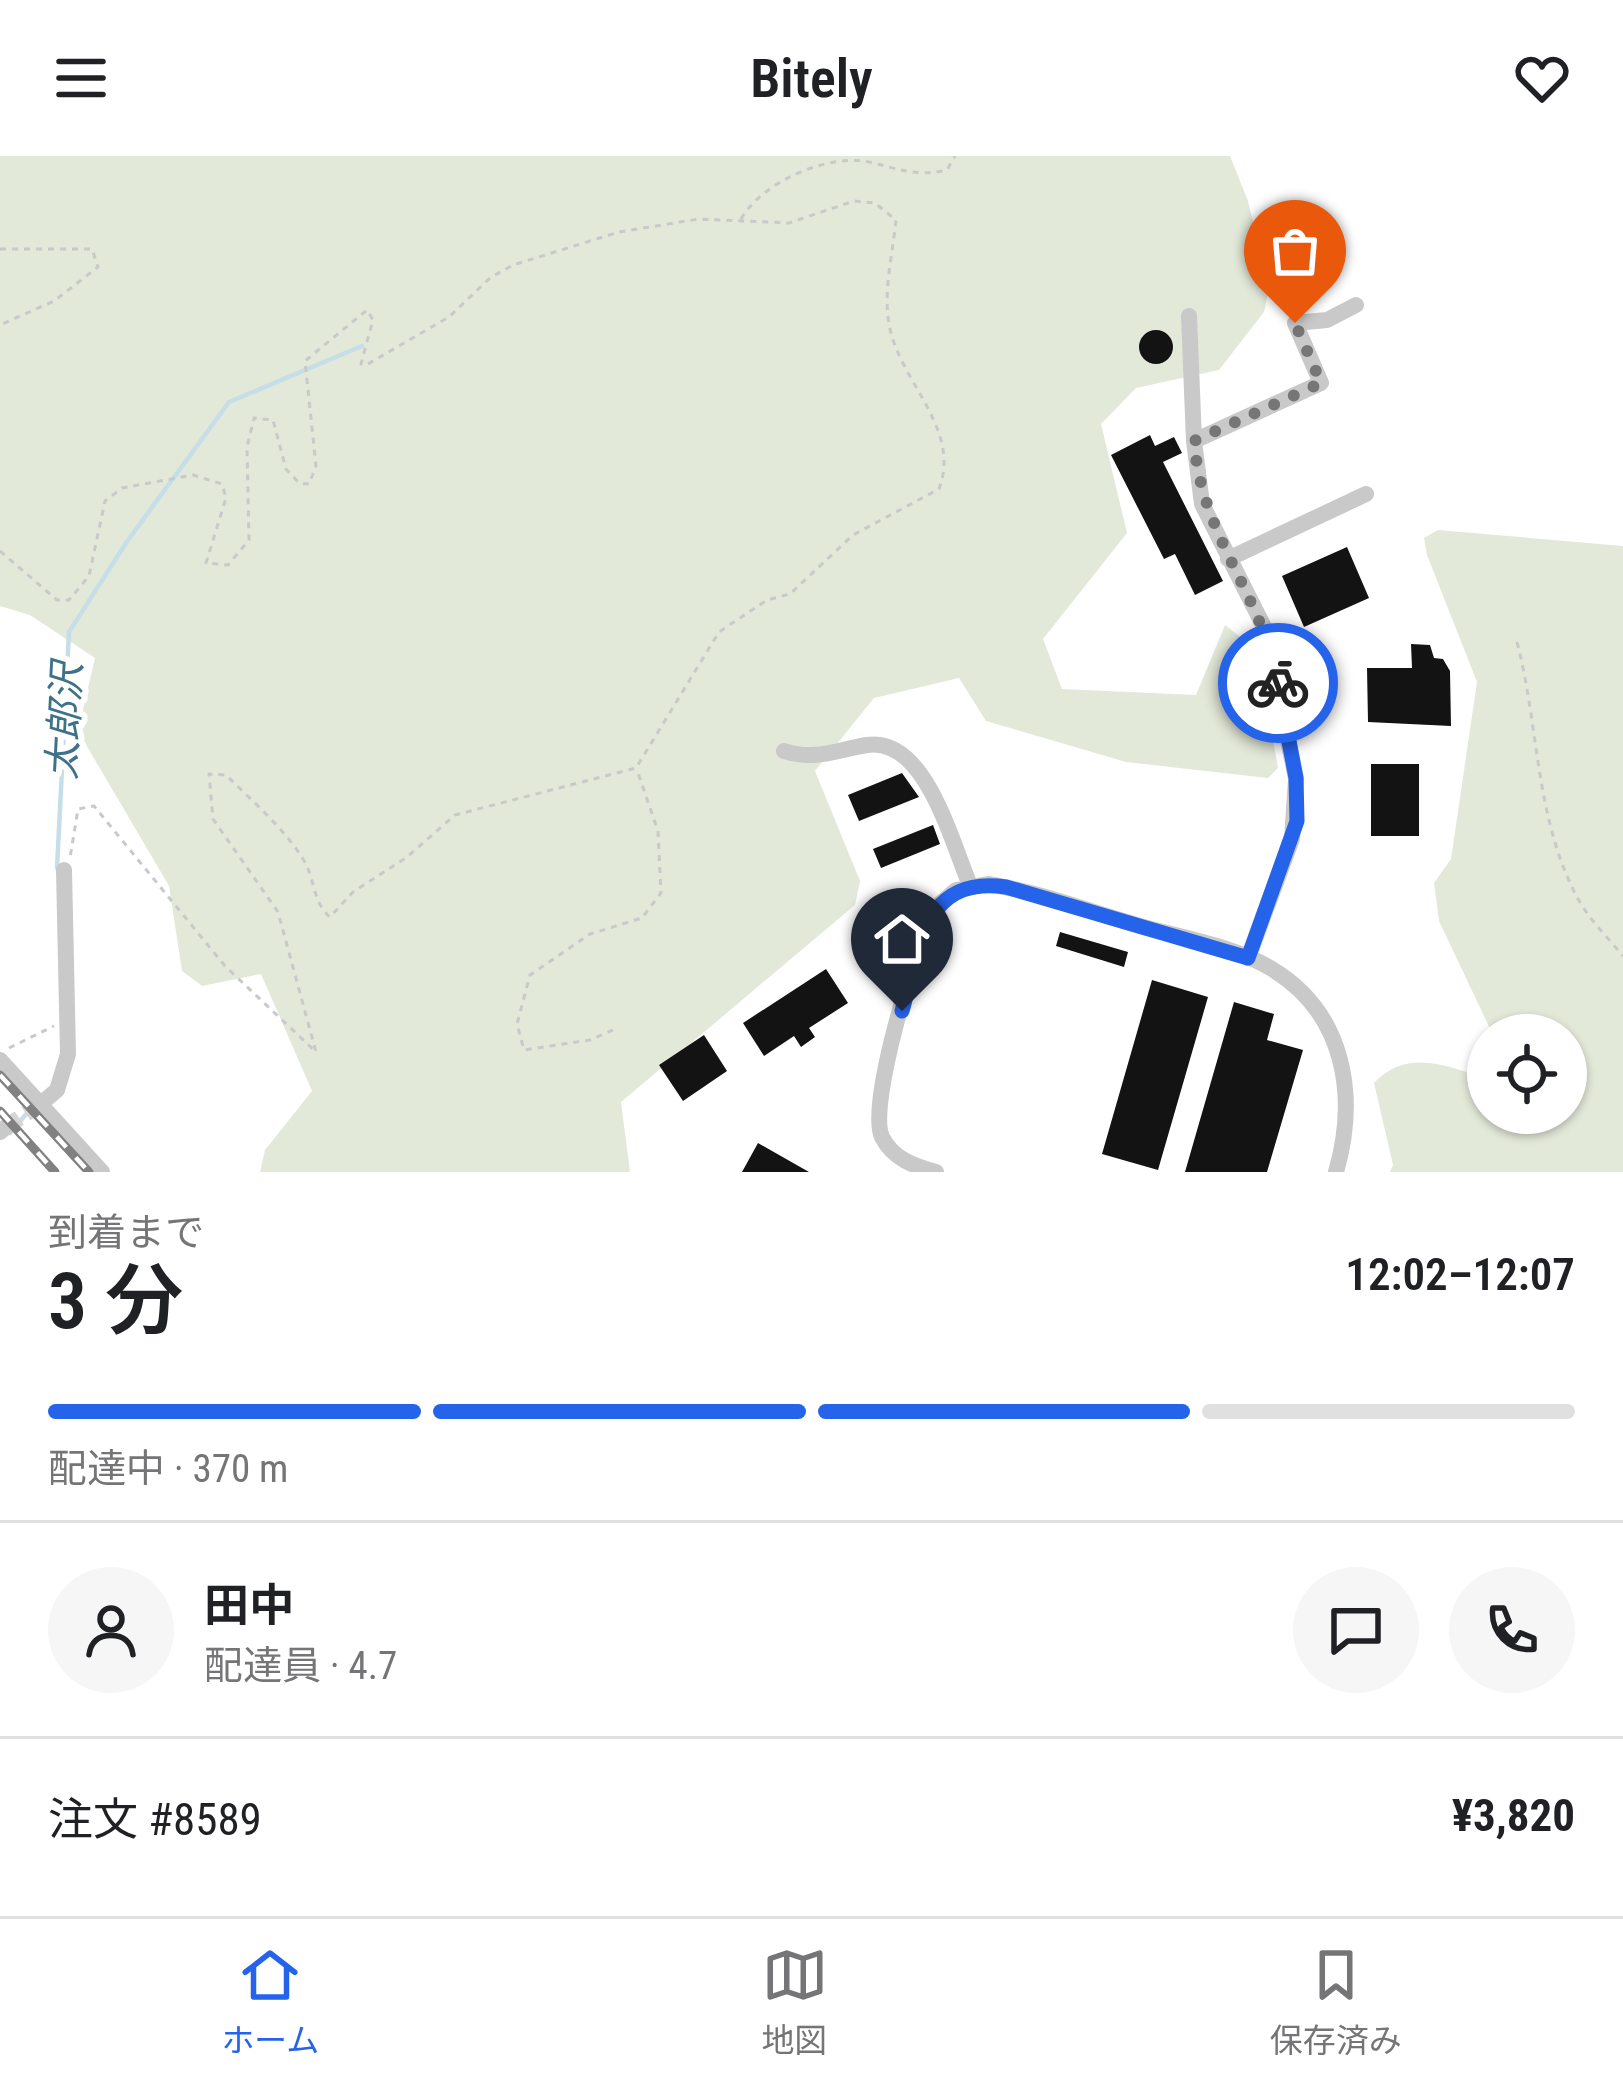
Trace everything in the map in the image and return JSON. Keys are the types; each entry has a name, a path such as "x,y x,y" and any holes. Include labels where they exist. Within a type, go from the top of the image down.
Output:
{"street":[{"path":"1194,441 1321,383 1295,323 1327,320 1356,305"},
{"path":"1189,316 1194,441 1202,504 1271,646 1298,800 1292,839 1248,958"},
{"path":"1228,559 1366,494"},
{"path":"784,751 808,759 872,744 899,747 918,766 970,886"},
{"path":"43,1102 57,1090 65,1072 64,870"},
{"path":"936,1172 896,1155 883,1139 877,1100 928,923 944,898 970,886 1006,887 1248,958 1289,982 1333,1038 1348,1085 1349,1112 1336,1172"},
{"path":"0,1057 103,1172"}],"path":[{"path":"741,220 781,183 808,167 861,160 900,173 927,175 946,170 955,156"},
{"path":"0,551 57,600 69,600 88,576 105,501 122,488 193,475 222,484 226,499 206,563 228,565 249,540 247,447 254,418 273,420 286,469 299,484 309,484 316,466 305,361 355,314 367,310 373,320 361,364 366,365 449,317 490,278 513,265 619,232 699,219 789,224 854,201 891,211 896,220 889,322 903,372 939,428 945,473 939,489 853,536 790,594 767,600 719,632 636,768 455,815 407,857 353,892 330,917 321,910 308,866 289,839 226,775 209,774 213,819 278,912 316,1052 226,966 94,806 78,809 76,846 64,870"},
{"path":"0,250 92,249 98,267 54,301 0,325"},
{"path":"1517,642 1532,700 1544,809 1577,898 1623,956"},
{"path":"613,1030 590,1040 524,1050 518,1024 530,975 590,934 642,917 661,893 658,831 636,768"},
{"path":"0,1057 66,1020"}],"green space":[{"path":"0,156 1230,156 1248,201 1269,289 1264,312 1219,370 1136,388 1101,424 1127,533 1043,639 1062,689 1196,695 1225,625 1257,650 1278,768 1268,778 1126,762 986,721 959,678 874,698 815,771 860,881 855,905 621,1102 630,1172 260,1172 265,1150 312,1091 261,974 202,986 182,971 169,886 78,731 95,658 30,615 0,606"},
{"path":"1438,530 1623,546 1623,1172 1390,1172 1393,1165 1374,1083 1386,1072 1414,1063 1467,1073 1467,1134 1587,1134 1587,1014 1483,1014 1439,921 1434,883 1451,859 1477,682 1424,538"}],"building":[{"path":"1156,330 1168,335 1173,347 1168,359 1156,364 1144,359 1139,347 1144,335"},
{"path":"1150,435 1155,446 1174,437 1182,453 1163,462 1223,581 1195,595 1175,554 1164,559 1111,455"},
{"path":"1347,547 1369,598 1304,627 1282,576"},
{"path":"1411,644 1430,645 1434,658 1443,659 1450,671 1451,726 1368,722 1367,668 1412,668"},
{"path":"1371,764 1419,764 1419,836 1371,836"},
{"path":"902,773 919,797 859,821 848,795"},
{"path":"933,825 940,844 881,868 873,849"},
{"path":"1060,932 1128,952 1124,967 1056,946"},
{"path":"826,969 848,1003 809,1028 815,1037 801,1047 794,1036 764,1056 743,1023"},
{"path":"1152,980 1208,997 1158,1170 1102,1154"},
{"path":"1234,1002 1274,1014 1267,1040 1303,1050 1267,1172 1185,1172"},
{"path":"704,1035 727,1071 683,1101 659,1065"},
{"path":"758,1143 809,1172 742,1172"}],"waterway":[{"name":"太郎沢","path":"57,868 69,632 126,543 229,402 362,346"},
{"name":"太郎沢","path":"10,1133 34,1105"}],"tunnel":[{"path":"6,1127 43,1102"}],"railway":[{"path":"0,1075 89,1172"},
{"path":"0,1111 55,1172"}],"way so far":[{"path":"1278,683 1265,629 1202,504 1194,441 1321,383 1295,323"}],"route":[{"path":"902,1011 935,908 956,890 970,886 1006,887 1248,958 1297,821 1296,778 1278,683"}]}
